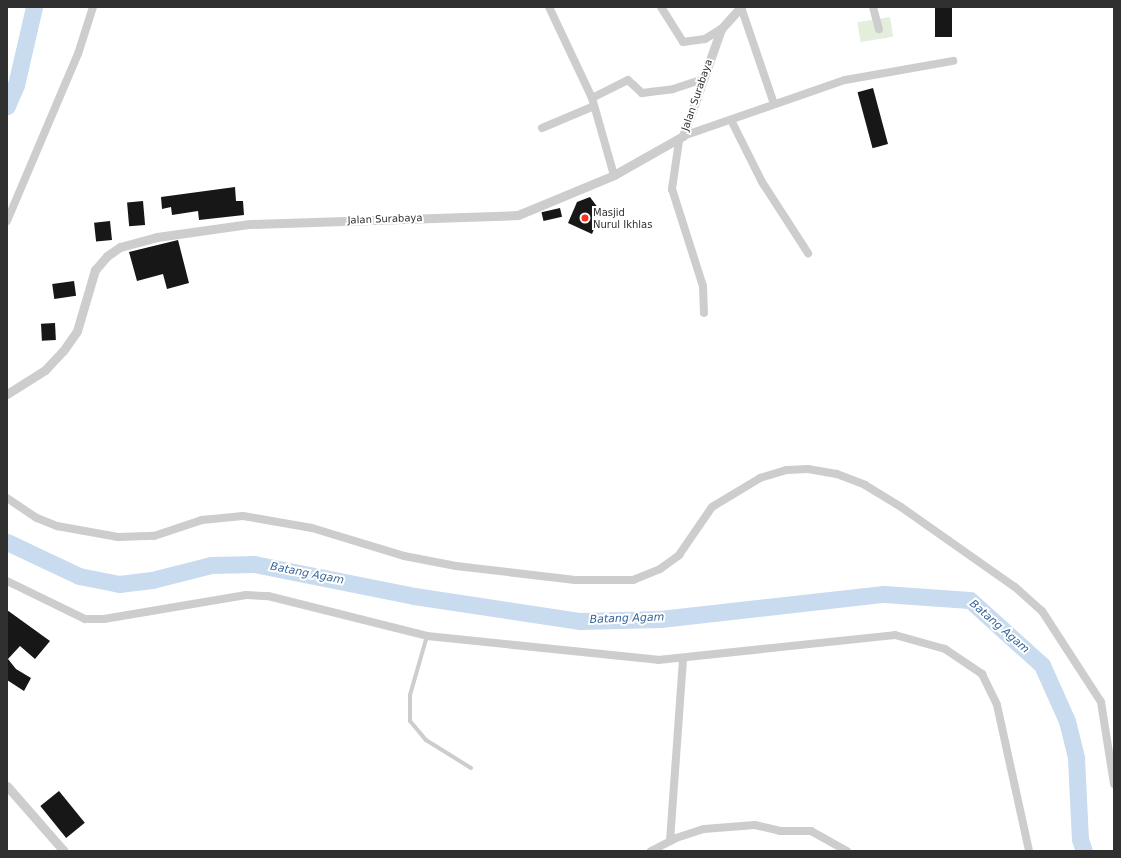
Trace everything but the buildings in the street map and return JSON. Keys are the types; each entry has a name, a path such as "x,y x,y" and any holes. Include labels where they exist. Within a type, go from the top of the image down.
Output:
{"street":[{"path":"7,221 78,54 93,7"},
{"path":"549,7 593,102 614,176"},
{"path":"662,7 683,42 705,39 721,29"},
{"path":"741,7 774,104"},
{"name":"Jalan Surabaya","path":"7,394 46,370 63,351 77,330 95,270 120,247 157,237 250,224 518,215 614,176 681,138 701,80 721,29 741,7"},
{"path":"873,7 879,29"},
{"path":"704,313 703,286 672,189 681,138 845,80 953,61"},
{"path":"542,128 593,102 628,80 642,93 673,89 701,80"},
{"path":"731,120 762,182 808,253"},
{"path":"7,498 37,518 57,526 118,537 154,536 202,520 243,516 312,528 404,556 456,566 575,580 633,580 660,569 679,555 712,507 760,478 787,470 808,469 837,474 865,485 901,508 1016,587 1042,611 1101,702 1114,784"},
{"path":"7,581 85,619 104,619 246,595 268,596 427,636 658,660 895,635 945,649 967,661 982,674 997,705 1029,851"},
{"path":"670,841 683,658"},
{"path":"7,786 64,851"},
{"path":"650,851 670,841 704,829 755,825 780,831 811,831 847,851"}],"lane":[{"path":"427,636 410,695 410,721 426,740 471,768"}],"green space":[{"path":"890,17 893,37 861,42 857,22"}],"waterway":[{"name":"Batang Agam","path":"7,106 16,85 34,7"},
{"name":"Batang Agam","path":"7,542 79,576 119,584 152,580 211,565 254,564 414,596 580,621 660,619 884,594 970,600 1042,665 1067,721 1076,758 1080,839 1084,851"}],"place":[{"name":"Masjid Nurul Ikhlas","path":"585,218"}]}
